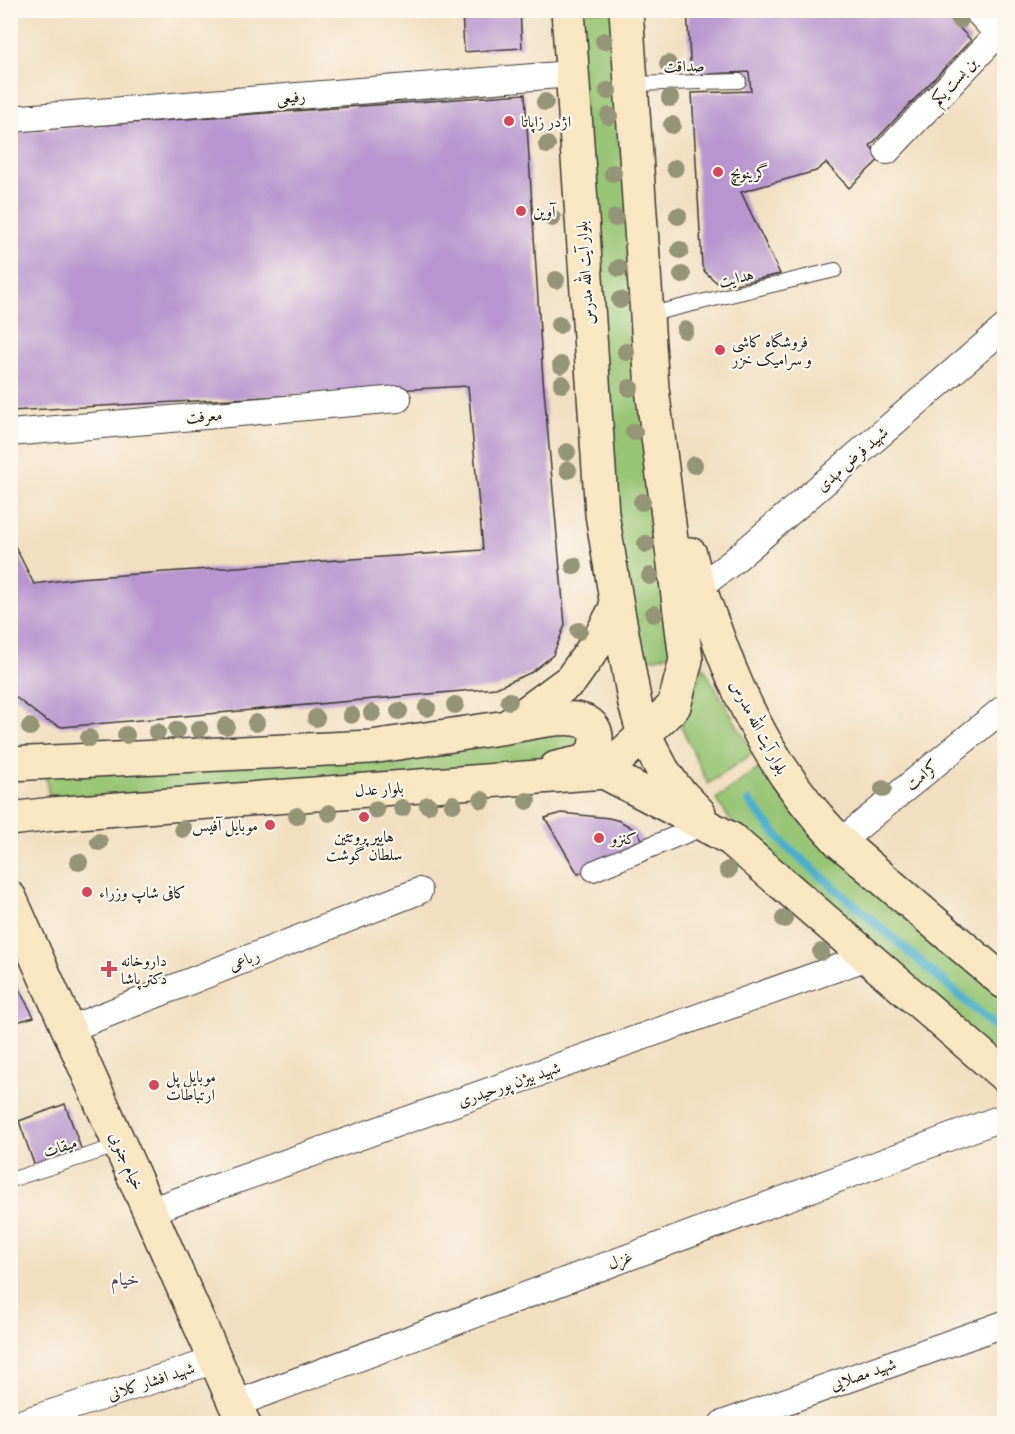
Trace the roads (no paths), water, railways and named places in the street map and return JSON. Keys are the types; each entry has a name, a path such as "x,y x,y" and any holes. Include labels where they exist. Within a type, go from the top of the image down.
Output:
{"main road":[{"name":"بلوار آیت الله مدرس","path":"568,10 602,514 635,704 644,734 662,769 691,806 720,833"},
{"name":"بلوار آیت الله مدرس","path":"604,772 674,706 686,660 645,316 626,10"},
{"name":"بلوار آیت الله مدرس","path":"652,388 698,588 729,671 769,750 790,785 840,842 1005,982"},
{"path":"507,727 571,680 598,642 617,606"},
{"path":"629,664 649,691 668,690 680,678"},
{"path":"10,764 371,747 575,718 588,722 592,726 595,748 583,762 502,779"},
{"path":"10,749 43,762"},
{"path":"604,772 720,833 1005,1075"},
{"name":"بلوار عدل","path":"10,819 604,772"},
{"name":"خیام جنوبی","path":"10,898 19,940 69,1029 240,1414"}],"street":[{"name":"بن بست یکم","path":"888,151 999,34 975,10"},
{"name":"رفیعی","path":"10,119 571,74"},
{"name":"شهید فرض مهدی","path":"698,588 730,564 1005,328"},
{"name":"معرفت","path":"10,433 398,399"},
{"name":"کرامت","path":"840,842 1005,708"},
{"path":"593,871 720,833"},
{"name":"رباعی","path":"69,1029 419,891"},
{"name":"شهید بیژن پورحیدری","path":"149,1211 868,957"},
{"name":"غزل","path":"240,1414 1005,1117"},
{"name":"شهید مصلایی","path":"722,1424 1005,1324"},
{"name":"شهید افشار کلانی","path":"17,1424 216,1360"}],"lane":[{"name":"صداقت","path":"630,84 739,81"},
{"name":"هدایت","path":"645,316 835,270"},
{"name":"میقات","path":"10,1180 120,1145"}],"waterway":[{"path":"749,801 785,845 1004,1034"}],"place":[{"name":"اژدر زاپاتا","path":"509,121"},
{"name":"گرینویچ","path":"718,172"},
{"name":"آوین","path":"521,211"},
{"name":"فروشگاه کاشی و سرامیک خزر","path":"720,350"},
{"name":"هایپر پروتئین سلطان گوشت","path":"364,817"},
{"name":"موبایل آفیس","path":"270,825"},
{"name":"کنزو","path":"599,838"},
{"name":"کافی شاپ وزراء","path":"87,892"},
{"name":"داروخانه دکتر پاشا","path":"109,969"},
{"name":"موبایل پل ارتباطات","path":"154,1085"}],"district":[{"name":"خیام","path":"125,1279"}]}
